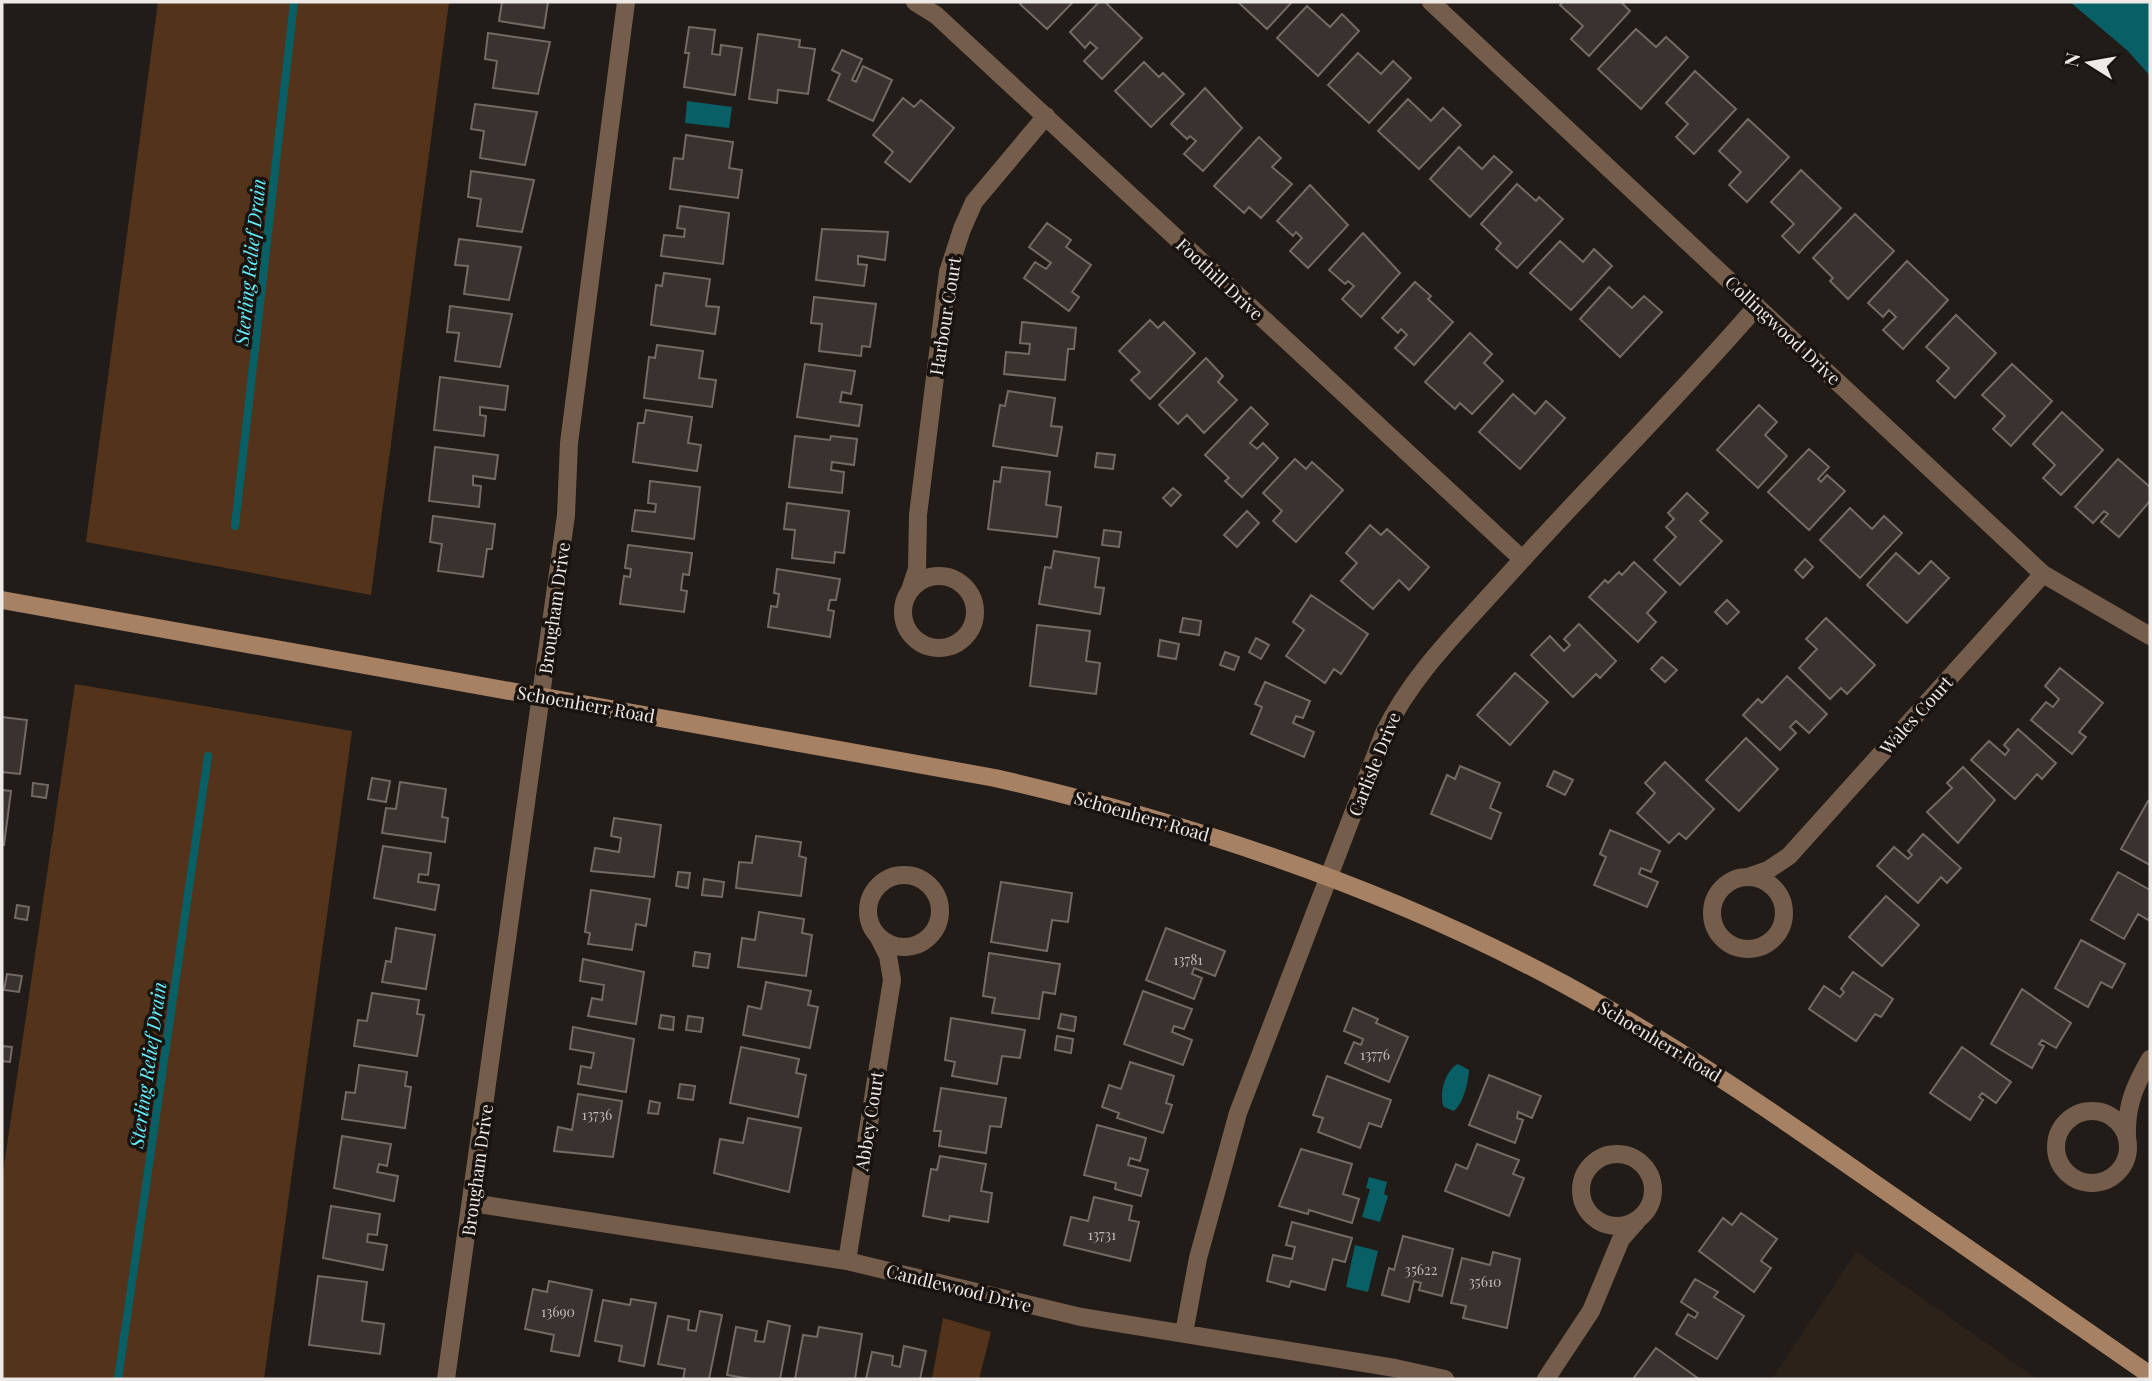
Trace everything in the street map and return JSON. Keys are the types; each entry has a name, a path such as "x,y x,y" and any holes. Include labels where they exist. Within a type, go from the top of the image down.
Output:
{"main road":[{"name":"Schoenherr Road","path":"2,600 1009,781 1156,818 1329,878 1483,943 1649,1032 1740,1089 2150,1375"}],"street":[{"name":"Brougham Drive","path":"446,1379 566,515 569,443 626,2"},
{"name":"Foothill Drive","path":"915,2 936,15 1522,559"},
{"name":"Collingwood Drive","path":"1431,2 2043,574 2150,636"},
{"name":"Harbour Court","path":"919,545 933,564 970,593 975,605 971,629 953,645 928,646 909,633 903,611 917,569 918,515 948,272 974,202 1046,117"},
{"name":"Carlisle Drive","path":"1184,1333 1201,1246 1238,1113 1399,703 1413,680 1522,559 1757,306"},
{"name":"Wales Court","path":"1789,856 1782,879 1782,926 1766,945 1754,949 1730,945 1714,926 1713,903 1726,884 1769,870 1789,856 2043,574"},
{"path":"910,590 929,577 951,578"},
{"name":"Abbey Court","path":"847,1261 892,980 888,956 871,926 869,901 883,881 907,874 929,885 940,905 936,927 905,959 892,980"},
{"path":"1748,877 1770,884 1783,902"},
{"path":"878,936 898,947 920,943"},
{"path":"2133,1090 2112,1104 2070,1119 2057,1138 2058,1160 2074,1179 2098,1183 2119,1171 2129,1149 2126,1114 2133,1090 2150,1059"},
{"path":"2092,1111 2113,1118 2127,1136"},
{"path":"1546,1379 1591,1311 1607,1279 1611,1260 1621,1239 1652,1201 1651,1176 1635,1157 1611,1154 1591,1165 1581,1186 1586,1208 1603,1223 1609,1239 1611,1260"},
{"name":"Candlewood Drive","path":"472,1203 847,1261 1081,1317 1395,1368 1445,1379"},
{"path":"1603,1223 1625,1226 1637,1221"}],"shaded area":[{"path":"158,2 449,2 371,595 86,542"},
{"path":"75,684 352,731 264,1379 2,1379 2,1179"},
{"path":"1856,1252 1989,1345 2037,1379 1772,1379"},
{"path":"943,1318 991,1332 979,1379 932,1379"}],"water":[{"path":"2070,2 2150,2 2150,76 2128,51"},
{"path":"687,101 732,107 729,128 685,123"},
{"path":"1458,1064 1469,1070 1463,1098 1454,1111 1444,1107 1442,1096 1450,1071"},
{"path":"1369,1177 1387,1182 1384,1194 1388,1196 1380,1222 1362,1217 1370,1189 1366,1188"},
{"path":"1355,1245 1378,1251 1368,1292 1346,1287"}],"building":[{"path":"502,2 548,2 544,28 499,21"},
{"path":"1073,2 1047,29 1020,4"},
{"path":"1099,2 1105,2 1142,38 1102,79 1084,61 1097,48 1090,42 1085,48 1070,32"},
{"path":"1238,2 1292,2 1267,29"},
{"path":"1563,2 1621,2 1630,11 1589,56 1571,39 1583,26 1560,5"},
{"path":"1307,6 1330,27 1342,14 1359,31 1318,76 1277,38"},
{"path":"689,27 715,30 712,54 720,55 721,45 742,48 735,95 684,87 689,53 685,53"},
{"path":"1636,29 1656,47 1666,37 1688,57 1641,109 1598,69"},
{"path":"488,33 550,42 538,94 493,88 497,61 485,59"},
{"path":"758,34 800,40 799,47 815,49 808,94 778,90 777,103 749,99"},
{"path":"842,50 862,59 852,80 856,82 863,66 892,80 873,121 828,100 840,74 832,70"},
{"path":"1358,53 1381,74 1393,61 1411,78 1369,123 1328,85"},
{"path":"1144,62 1159,77 1163,73 1184,94 1151,127 1115,91"},
{"path":"1695,71 1736,109 1694,154 1676,137 1688,124 1666,103"},
{"path":"1205,88 1242,128 1203,171 1184,154 1196,141 1190,136 1187,139 1171,124"},
{"path":"903,98 914,107 921,100 954,128 910,182 885,162 893,152 873,135"},
{"path":"1408,99 1431,121 1443,108 1461,125 1419,169 1378,131"},
{"path":"475,104 537,112 525,165 480,158 484,131 471,129"},
{"path":"1748,119 1789,157 1747,202 1729,185 1741,172 1719,151"},
{"path":"686,135 733,142 729,168 742,170 738,198 670,189 674,158 683,159"},
{"path":"1259,137 1281,158 1272,167 1292,184 1261,218 1249,207 1244,213 1214,186"},
{"path":"1459,147 1482,169 1494,156 1512,172 1470,217 1430,179"},
{"path":"1801,170 1841,208 1799,253 1782,236 1794,224 1771,202"},
{"path":"471,171 534,180 522,232 477,226 481,199 468,197"},
{"path":"1517,184 1536,201 1539,197 1563,219 1517,268 1496,249 1501,243 1481,224"},
{"path":"1310,185 1348,225 1308,268 1290,251 1302,238 1296,232 1293,236 1277,221"},
{"path":"680,206 729,213 723,264 661,256 664,235 684,237 685,229 677,228"},
{"path":"1855,214 1894,251 1848,299 1830,281 1833,278 1813,258"},
{"path":"1047,223 1071,240 1066,247 1091,265 1072,292 1079,297 1069,311 1024,278 1035,262 1046,269 1051,263 1029,247"},
{"path":"822,229 888,232 885,260 858,256 858,264 867,265 864,286 816,280"},
{"path":"1363,233 1400,273 1361,317 1342,299 1354,286 1348,281 1345,284 1329,270"},
{"path":"459,239 521,247 509,300 464,294 468,266 455,265"},
{"path":"1560,241 1583,262 1594,249 1612,266 1571,310 1530,273"},
{"path":"1907,261 1948,300 1903,349 1883,330 1896,317 1889,310 1883,317 1868,303"},
{"path":"664,273 710,279 706,306 719,307 715,334 651,325 656,285 662,286"},
{"path":"1415,282 1431,296 1428,299 1453,322 1414,365 1395,348 1407,335 1401,329 1398,333 1382,318"},
{"path":"1609,287 1632,308 1644,296 1662,312 1620,357 1580,319"},
{"path":"814,297 876,304 870,347 862,346 861,356 819,351 822,324 811,323"},
{"path":"450,306 512,314 500,367 455,361 459,333 447,332"},
{"path":"1956,315 1996,353 1955,398 1937,381 1949,368 1926,347"},
{"path":"1150,320 1158,328 1164,322 1195,353 1150,399 1131,380 1140,372 1119,351"},
{"path":"1022,322 1076,328 1074,349 1068,349 1065,380 1004,374 1006,352 1029,354 1030,344 1020,343"},
{"path":"1470,333 1492,354 1484,363 1503,381 1472,414 1460,403 1455,409 1425,382"},
{"path":"657,345 703,351 699,378 716,380 712,407 644,398 649,357 655,358"},
{"path":"1206,358 1223,376 1218,382 1237,400 1204,433 1187,415 1178,424 1159,405"},
{"path":"805,364 855,371 851,394 842,392 840,402 862,405 859,426 797,417"},
{"path":"2012,364 2052,401 2011,446 1993,429 2005,416 1982,395"},
{"path":"440,377 508,386 505,410 480,407 480,415 486,416 484,436 434,430"},
{"path":"1008,391 1055,398 1051,426 1062,427 1057,456 993,446 1000,405 1005,406"},
{"path":"1513,394 1535,414 1546,401 1565,418 1520,469 1479,432"},
{"path":"1759,405 1777,422 1765,435 1787,456 1758,488 1717,450"},
{"path":"1251,407 1268,424 1250,443 1257,449 1263,443 1278,458 1242,497 1225,481 1229,478 1205,455"},
{"path":"646,410 692,417 688,443 701,445 697,471 633,462 638,423 644,423"},
{"path":"2062,412 2103,450 2061,495 2043,478 2055,465 2033,444"},
{"path":"795,436 830,440 831,436 857,439 854,465 832,462 831,470 844,472 842,493 789,487"},
{"path":"435,447 498,455 495,479 473,476 473,485 481,486 479,507 429,501"},
{"path":"1809,449 1829,467 1818,479 1821,482 1827,475 1845,491 1809,530 1768,492"},
{"path":"1097,453 1115,455 1113,469 1095,467"},
{"path":"1295,459 1306,469 1312,462 1343,490 1296,542 1273,521 1282,511 1263,493"},
{"path":"2118,459 2150,487 2150,501 2119,537 2101,522 2108,514 2104,511 2093,523 2075,507"},
{"path":"1002,467 1050,472 1046,505 1061,507 1057,537 988,529 994,481 1000,482"},
{"path":"650,481 700,487 694,539 632,531 635,510 655,512 656,504 648,503"},
{"path":"1173,488 1181,495 1171,506 1163,498"},
{"path":"1687,493 1708,513 1700,521 1722,541 1680,585 1654,560 1676,537 1666,527 1674,519 1668,513"},
{"path":"787,503 849,511 844,553 835,552 834,563 792,558 795,530 784,529"},
{"path":"1850,508 1872,529 1884,516 1902,533 1860,578 1820,540"},
{"path":"1247,511 1259,523 1237,547 1224,535"},
{"path":"433,516 495,524 492,549 487,549 483,577 438,571 442,544 430,542"},
{"path":"1370,525 1381,535 1387,529 1429,567 1409,590 1399,580 1373,609 1341,581 1357,563 1346,553"},
{"path":"1104,530 1121,532 1119,547 1102,545"},
{"path":"628,545 692,553 689,575 683,574 681,590 687,591 684,612 620,604 624,576 630,577 631,569 625,568"},
{"path":"1054,551 1099,558 1095,587 1104,588 1100,614 1039,604 1045,567 1051,568"},
{"path":"1896,553 1919,574 1931,561 1949,578 1907,623 1867,585"},
{"path":"1805,559 1813,567 1803,578 1795,570"},
{"path":"1634,562 1666,592 1647,613 1656,622 1638,642 1589,597 1605,580 1608,583 1619,572 1622,575"},
{"path":"777,569 840,579 836,600 830,600 828,610 834,611 830,637 768,627 771,606 777,607 779,594 774,593"},
{"path":"1311,595 1368,634 1341,674 1334,669 1325,683 1286,656 1304,630 1293,622"},
{"path":"1727,600 1739,612 1727,624 1715,612"},
{"path":"1183,618 1201,621 1199,635 1180,632"},
{"path":"1826,618 1875,665 1847,694 1841,688 1830,699 1799,668 1817,649 1806,639"},
{"path":"1579,624 1616,661 1600,678 1596,674 1573,697 1531,655 1550,636 1564,651 1570,645 1564,639"},
{"path":"1037,625 1090,631 1086,661 1100,663 1096,694 1030,686"},
{"path":"1256,638 1269,645 1261,659 1249,652"},
{"path":"1160,640 1179,644 1176,659 1158,656"},
{"path":"1225,652 1239,657 1234,670 1220,665"},
{"path":"1662,657 1677,670 1665,682 1651,669"},
{"path":"2060,668 2103,703 2079,732 2086,737 2072,754 2031,720 2046,702 2053,707 2059,699 2045,686"},
{"path":"1515,673 1548,702 1510,745 1477,715"},
{"path":"1787,676 1827,714 1809,733 1796,721 1790,727 1796,733 1780,750 1743,715 1758,699 1762,703"},
{"path":"1265,682 1310,701 1303,718 1296,716 1293,723 1314,732 1304,757 1251,734 1262,707 1255,704"},
{"path":"2,717 27,720 20,774 2,772"},
{"path":"2018,729 2056,763 2042,779 2037,774 2015,799 1971,760 1989,741 2005,755 2009,750 2004,745"},
{"path":"1746,738 1778,769 1739,811 1706,780"},
{"path":"1665,762 1714,809 1686,839 1679,833 1669,843 1637,813 1655,793 1645,783"},
{"path":"1460,766 1500,783 1490,808 1501,813 1491,839 1431,814 1447,775 1455,779"},
{"path":"1963,767 1995,800 1958,843 1927,812 1952,788 1947,783"},
{"path":"1554,771 1573,780 1565,795 1547,786"},
{"path":"372,778 390,781 386,802 368,799"},
{"path":"400,782 446,789 442,817 448,818 445,842 382,833 386,808 396,809"},
{"path":"33,783 48,785 46,798 32,796"},
{"path":"2,790 11,791 4,845 2,845"},
{"path":"2148,801 2150,802 2150,865 2121,849"},
{"path":"614,818 661,825 654,877 591,871 595,848 619,852 621,838 611,836"},
{"path":"1610,830 1660,851 1651,872 1641,868 1639,874 1658,882 1647,907 1594,885 1606,857 1600,854"},
{"path":"1923,834 1961,868 1947,883 1941,877 1918,903 1877,866 1894,847 1908,859 1912,855 1908,851"},
{"path":"756,836 801,842 799,856 806,858 801,896 736,888 739,862 752,863"},
{"path":"383,846 431,853 428,875 419,874 418,882 439,885 435,910 374,898"},
{"path":"678,872 690,873 688,888 676,886"},
{"path":"2118,872 2150,890 2150,917 2148,920 2138,914 2124,939 2091,920"},
{"path":"704,879 724,882 722,897 702,895"},
{"path":"1001,882 1072,893 1068,922 1052,920 1047,951 991,942"},
{"path":"591,890 650,899 646,926 636,924 632,950 588,944 590,933 585,932"},
{"path":"1886,896 1919,925 1882,966 1849,937"},
{"path":"17,905 29,907 27,920 15,918"},
{"path":"759,912 804,919 802,933 812,935 806,976 738,967 742,938 755,940"},
{"path":"396,928 435,935 426,989 382,982 386,961 391,962"},
{"path":"1166,928 1225,951 1215,976 1194,968 1192,974 1202,978 1194,999 1146,980"},
{"path":"2081,940 2125,964 2112,988 2101,982 2088,1007 2055,988"},
{"path":"695,952 710,954 708,968 693,966"},
{"path":"989,953 1060,964 1055,994 1043,992 1039,1019 992,1013 995,998 983,996"},
{"path":"583,959 644,972 636,1024 588,1016 592,998 602,1000 604,985 580,981"},
{"path":"1853,972 1893,999 1881,1017 1875,1014 1856,1041 1809,1009 1824,986 1840,997 1844,992 1841,989"},
{"path":"7,974 22,976 19,992 4,990"},
{"path":"766,982 811,991 808,1005 818,1007 810,1048 743,1035 748,1006 761,1009"},
{"path":"2022,989 2071,1023 2056,1048 2042,1040 2039,1044 2044,1046 2032,1068 1991,1044"},
{"path":"1143,991 1192,1009 1184,1029 1174,1026 1172,1032 1192,1040 1183,1065 1124,1044"},
{"path":"372,993 419,1000 417,1014 424,1015 417,1056 354,1046 358,1020 367,1021"},
{"path":"1353,1008 1378,1019 1376,1023 1408,1037 1389,1082 1345,1063 1354,1042 1361,1045 1363,1039 1344,1031"},
{"path":"1061,1014 1076,1017 1074,1031 1058,1028"},
{"path":"661,1015 674,1017 673,1030 659,1028"},
{"path":"688,1016 703,1018 701,1032 686,1030"},
{"path":"951,1018 1025,1030 1020,1058 1002,1056 997,1084 952,1076 955,1062 945,1060"},
{"path":"573,1027 634,1039 626,1092 578,1084 581,1066 591,1068 594,1053 570,1049"},
{"path":"1057,1036 1073,1039 1071,1053 1055,1050"},
{"path":"2,1046 12,1047 10,1062 2,1061"},
{"path":"741,1047 799,1059 796,1073 806,1075 798,1117 730,1103"},
{"path":"1962,1047 2011,1082 1996,1103 1982,1093 1979,1097 1983,1100 1970,1120 1930,1093"},
{"path":"1130,1062 1174,1076 1166,1103 1172,1105 1163,1133 1117,1118 1119,1113 1102,1107 1109,1085 1121,1089"},
{"path":"359,1065 407,1072 405,1086 411,1087 405,1128 342,1119 346,1092 355,1093"},
{"path":"1489,1075 1541,1096 1532,1118 1518,1112 1517,1118 1523,1120 1515,1143 1469,1125"},
{"path":"1327,1076 1391,1100 1381,1127 1369,1123 1360,1148 1318,1132 1323,1118 1313,1115"},
{"path":"680,1084 695,1086 693,1100 678,1098"},
{"path":"941,1088 1006,1098 1001,1127 990,1126 986,1153 939,1146 941,1131 934,1131"},
{"path":"578,1094 622,1101 613,1157 554,1151 558,1127 572,1130"},
{"path":"650,1101 660,1103 658,1114 648,1113"},
{"path":"748,1118 801,1128 789,1192 714,1173 720,1139 743,1143"},
{"path":"1097,1125 1146,1138 1140,1161 1130,1158 1128,1165 1148,1170 1141,1196 1115,1189 1116,1183 1084,1175"},
{"path":"342,1136 391,1144 387,1166 379,1164 377,1172 398,1176 394,1201 334,1188"},
{"path":"1477,1144 1519,1160 1513,1174 1524,1178 1509,1216 1445,1191 1456,1164 1467,1169"},
{"path":"1301,1149 1352,1164 1343,1194 1359,1199 1352,1223 1309,1210 1308,1214 1279,1206"},
{"path":"940,1156 986,1164 981,1191 992,1193 988,1222 950,1216 949,1221 923,1216 931,1169 937,1170"},
{"path":"1094,1197 1132,1206 1129,1220 1139,1222 1130,1261 1064,1245 1071,1217 1088,1221"},
{"path":"331,1206 380,1214 377,1235 368,1234 367,1242 387,1245 383,1270 323,1258"},
{"path":"1741,1213 1777,1239 1761,1261 1771,1268 1754,1292 1699,1251 1723,1218 1732,1225"},
{"path":"1292,1222 1352,1238 1345,1262 1333,1259 1325,1290 1291,1281 1289,1287 1267,1281 1273,1255 1292,1259 1295,1247 1286,1245"},
{"path":"1403,1236 1453,1249 1442,1296 1419,1290 1421,1283 1414,1281 1409,1302 1382,1295 1389,1268 1394,1270"},
{"path":"1493,1252 1520,1259 1507,1328 1463,1318 1466,1306 1451,1303 1462,1258 1490,1265"},
{"path":"318,1276 367,1282 362,1321 384,1324 380,1354 309,1345"},
{"path":"1695,1279 1718,1292 1714,1297 1744,1316 1717,1359 1676,1334 1688,1314 1695,1318 1698,1313 1681,1302"},
{"path":"549,1281 592,1290 579,1356 551,1351 554,1335 525,1329 533,1289 547,1292"},
{"path":"631,1299 656,1303 644,1366 619,1361 622,1346 595,1341 603,1300 630,1305"},
{"path":"700,1311 722,1315 709,1379 683,1379 685,1369 658,1364 668,1316 689,1320 688,1330 696,1331"},
{"path":"768,1321 790,1326 780,1379 751,1379 727,1375 736,1327 757,1331 755,1341 764,1342"},
{"path":"819,1327 862,1334 855,1379 795,1379 803,1335 817,1337"},
{"path":"904,1346 926,1351 920,1379 866,1379 872,1352 893,1356 892,1365 900,1367"},
{"path":"1656,1348 1699,1379 1633,1379"}],"waterway":[{"name":"Sterling Relief Drain","path":"235,526 294,2"},
{"name":"Sterling Relief Drain","path":"118,1379 208,756"}]}
